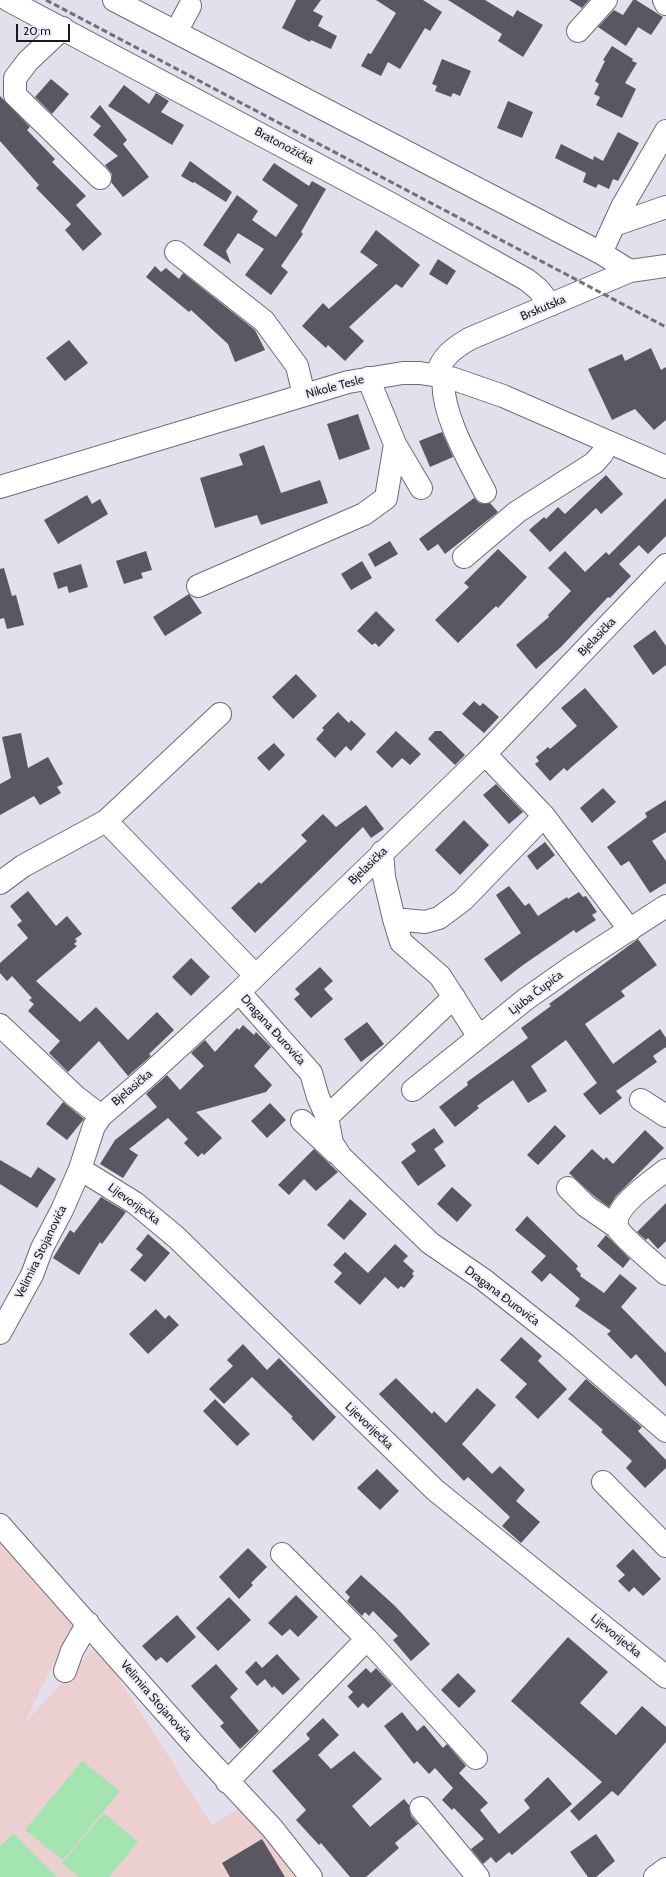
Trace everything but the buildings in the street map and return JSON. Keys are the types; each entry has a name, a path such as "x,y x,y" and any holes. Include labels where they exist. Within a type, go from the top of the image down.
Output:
{"street":[{"name":"Bratonožićka","path":"8,0 393,205 527,280 541,292 551,305"},
{"path":"114,0 601,253 630,271"},
{"path":"578,31 606,0"},
{"path":"664,0 666,4"},
{"path":"176,32 190,6"},
{"path":"63,28 28,61 15,78 15,95 100,178"},
{"path":"601,253 614,225 666,131"},
{"path":"614,225 666,207"},
{"path":"176,252 264,321 297,366 304,395"},
{"name":"Brskutska","path":"440,376 445,358 458,346 630,271 666,266"},
{"name":"Nikole Tesle","path":"0,487 304,395 368,378 403,373 440,376 503,396 666,467"},
{"path":"440,376 446,406 468,458 485,492"},
{"path":"368,378 395,444 421,488"},
{"path":"464,557 517,512 594,463 602,454 608,442"},
{"path":"198,586 364,514 386,498 395,444"},
{"name":"Bjelasička","path":"80,1168 94,1126 101,1116 144,1079 239,992 485,754 666,565"},
{"path":"0,883 23,866 106,821 220,714"},
{"path":"485,754 544,816 630,930"},
{"path":"394,919 425,922 439,918 463,900 544,816"},
{"path":"106,821 255,975"},
{"path":"382,852 384,877 401,942 440,976 479,1037"},
{"name":"Ljuba Čupića","path":"413,1090 479,1037 572,966 666,906"},
{"name":"Dragana Đurovića","path":"239,992 311,1073 318,1097 327,1117 332,1143 341,1157"},
{"path":"327,1117 454,997"},
{"path":"0,1025 75,1096 101,1116"},
{"path":"641,1100 666,1116"},
{"name":"Dragana Đurovića","path":"302,1121 430,1243 484,1280 560,1341 666,1431"},
{"name":"Velimira Stojanovića","path":"0,1333 32,1275 42,1248 62,1210 80,1168"},
{"name":"Lijevoriječka","path":"80,1168 135,1203 176,1237 435,1490 666,1677"},
{"path":"618,1228 618,1215 624,1205 666,1170"},
{"path":"568,1188 586,1206 618,1228 666,1274"},
{"path":"603,1482 666,1546"},
{"name":"Velimira Stojanovića","path":"0,1524 227,1782 272,1828 311,1877"},
{"path":"282,1554 367,1639 476,1758"},
{"path":"64,1671 72,1651 88,1623"},
{"path":"227,1782 367,1639"},
{"path":"421,1808 478,1877"},
{"path":"655,1877 666,1869"}],"shaded area":[{"path":"0,1539 74,1622 24,1724 97,1644 212,1825 245,1805 299,1877 0,1877"}],"green space":[{"path":"82,1761 120,1791 63,1860 25,1830"},
{"path":"104,1813 138,1842 109,1877 79,1877 62,1863"},
{"path":"13,1833 57,1877 0,1877 0,1847"}],"railway":[{"path":"46,0 666,327"}]}
